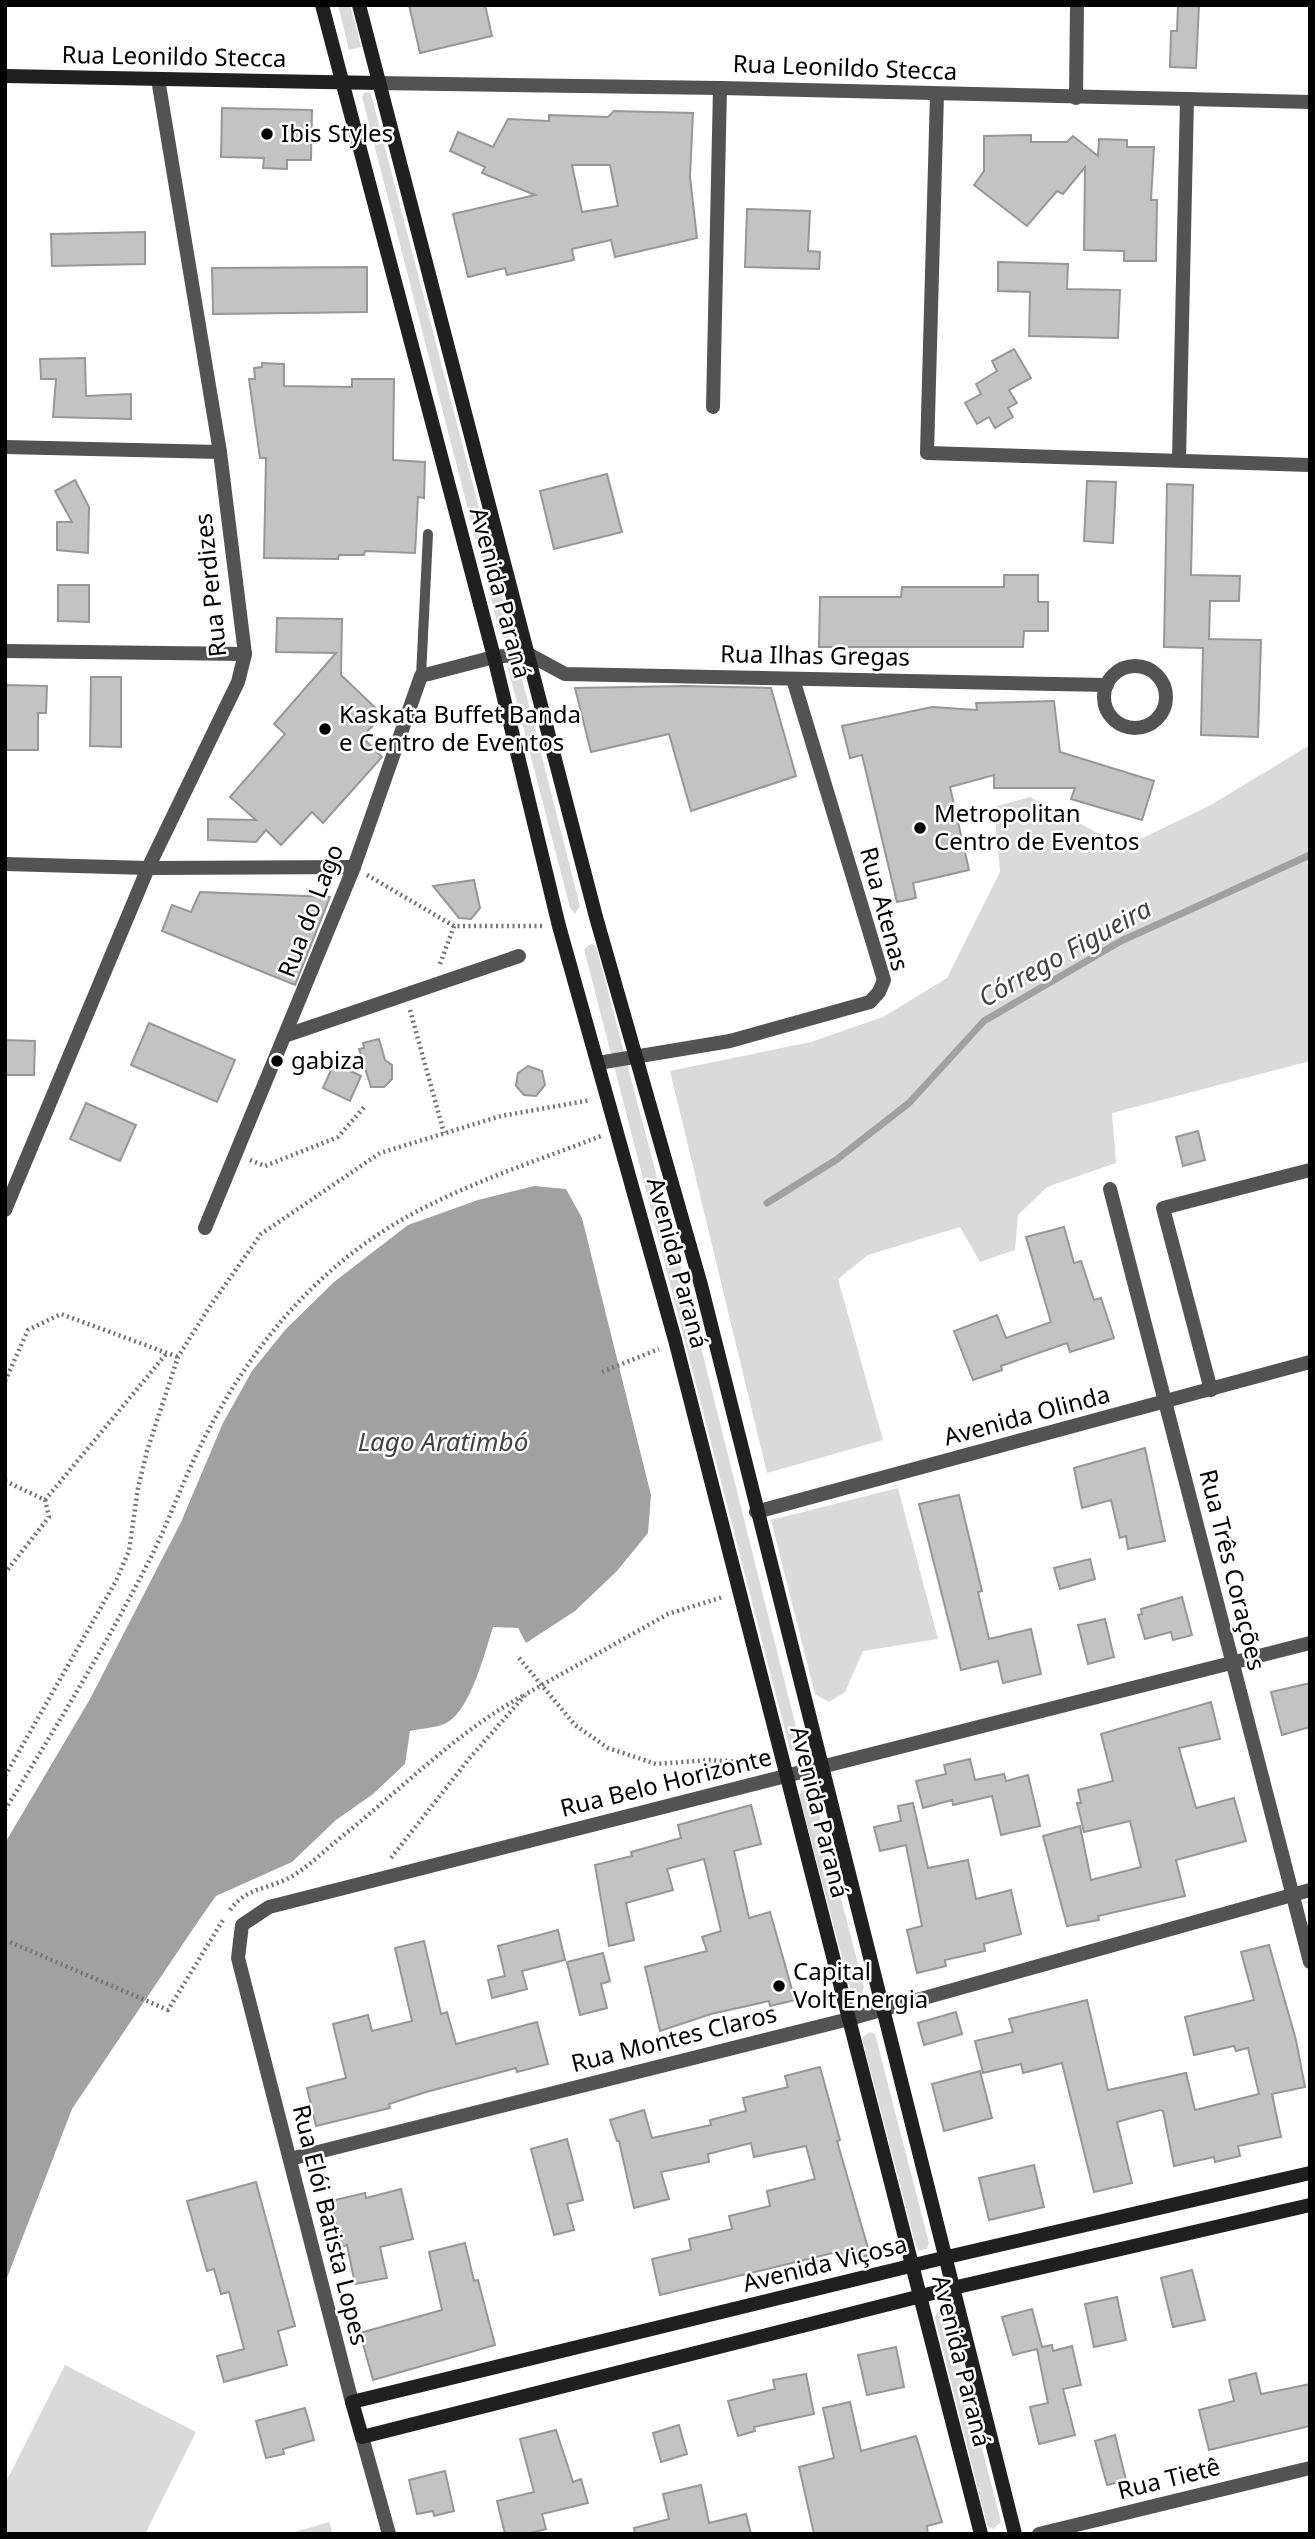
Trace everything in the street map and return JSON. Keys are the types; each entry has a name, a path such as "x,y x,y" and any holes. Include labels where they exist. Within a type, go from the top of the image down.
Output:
{"main road":[{"name":"Avenida Paraná","path":"323,5 494,657 559,926 675,1340 737,1593 922,2296 981,2534"},
{"name":"Avenida Paraná","path":"359,5 635,1056 701,1285 756,1512 884,2009 943,2258 953,2288 1015,2534"},
{"name":"Rua Leonildo Stecca","path":"5,76 378,83"},
{"name":"Avenida Viçosa","path":"352,2402 943,2258 1310,2173"},
{"path":"362,2437 953,2288 1310,2205"},
{"name":"Rua Elói Batista Lopes","path":"352,2402 362,2437"}],"street":[{"path":"1076,98 1077,5"},
{"name":"Rua Perdizes","path":"5,1210 148,868 238,682 245,654 220,452 158,79"},
{"name":"Rua Leonildo Stecca","path":"378,83 1310,102"},
{"path":"713,407 720,88"},
{"path":"937,94 927,453 1310,465"},
{"path":"1179,460 1186,99"},
{"path":"5,447 220,452"},
{"path":"5,651 245,654"},
{"path":"421,676 494,657 528,654"},
{"name":"Rua Ilhas Gregas","path":"528,654 565,674 1107,685"},
{"path":"1139,667 1149,669 1163,683 1166,702 1163,711 1158,719 1141,728 1122,726 1108,713 1105,694 1107,685 1120,670 1139,667"},
{"name":"Rua do Lago","path":"205,1228 287,1035 354,867 421,676"},
{"name":"Rua Atenas","path":"598,1063 752,1035 870,1002 879,992 884,980 793,679"},
{"path":"5,864 148,868 354,867"},
{"path":"287,1035 519,956"},
{"path":"1211,1390 1163,1208 1310,1170"},
{"name":"Rua Três Corações","path":"1110,1189 1310,1962"},
{"name":"Avenida Olinda","path":"756,1512 1310,1362"},
{"name":"Rua Belo Horizonte","path":"242,1926 269,1907 1310,1643"},
{"name":"Rua Montes Claros","path":"290,2159 849,2019 1310,1890"},
{"name":"Rua Elói Batista Lopes","path":"242,1926 238,1958 352,2402"},
{"name":"Rua Elói Batista Lopes","path":"362,2437 389,2534"},
{"name":"Rua Tietê","path":"1040,2534 1310,2468"}],"lane":[{"path":"421,676 428,534"}],"path":[{"path":"354,867 454,926 559,926"},
{"path":"431,988 454,926"},
{"path":"406,996 444,1133"},
{"path":"5,1776 100,1614 129,1551 141,1476 178,1357 261,1234 380,1153 501,1116 607,1097"},
{"path":"236,1155 265,1166 338,1138 365,1106"},
{"path":"5,1810 72,1699 151,1557 217,1413 264,1342 317,1282 371,1239 434,1203 617,1130"},
{"path":"5,1381 28,1330 61,1314 178,1357"},
{"path":"602,1372 657,1350"},
{"path":"45,1500 167,1353"},
{"path":"5,1481 45,1500"},
{"path":"5,1573 49,1517 45,1500"},
{"path":"5,1940 168,2010 240,1897 290,1877 379,1807 439,1752 491,1713 540,1683 668,1614 737,1593"},
{"path":"519,1658 575,1726 608,1748 656,1764 710,1760 740,1762 761,1783"},
{"path":"373,1880 467,1760 526,1694"}],"shaded area":[{"path":"338,5 350,5 361,47 349,50"},
{"path":"365,92 371,94 511,631 510,637 505,639 500,634 362,97"},
{"path":"511,662 518,663 580,906 575,914 570,908 508,668"},
{"path":"1310,745 1310,1061 1112,1113 1116,1163 1047,1187 1018,1215 1015,1250 980,1262 960,1227 868,1255 838,1279 883,1440 767,1473 670,1071 811,1042 883,1017 947,978 1000,872 994,807 1030,797 1124,847 1209,806"},
{"path":"591,944 596,946 688,1295 801,1747 799,1753 790,1750 584,949"},
{"path":"898,1488 938,1639 863,1651 845,1692 829,1702 815,1694 771,1520"},
{"path":"807,1788 813,1791 864,1987 862,1993 857,1995 851,1991 799,1795"},
{"path":"869,2032 875,2034 929,2243 927,2249 919,2251 862,2038"},
{"path":"937,2312 947,2313 1001,2522 993,2529 987,2525 935,2318"},
{"path":"65,2365 196,2432 145,2534 5,2534 5,2484"},
{"path":"329,2522 333,2534 288,2534"}],"water":[{"name":"Lago Aratimbó","path":"534,1186 566,1189 582,1218 651,1495 648,1533 617,1571 575,1611 526,1643 518,1628 493,1627 476,1679 464,1705 456,1715 444,1724 410,1731 405,1764 373,1794 336,1820 292,1862 216,1896 72,2109 5,2283 5,1843 90,1699 181,1522 223,1423 252,1371 285,1330 334,1282 408,1225 478,1200"}],"building":[{"path":"409,5 485,5 492,36 420,53"},
{"path":"1178,5 1199,5 1196,68 1170,67 1171,31 1177,31"},
{"name":"Ibis Styles","path":"222,108 312,110 311,160 287,160 287,169 263,168 264,158 221,157"},
{"path":"614,111 693,113 690,177 697,238 615,257 611,240 572,249 574,260 507,275 505,268 468,277 453,214 535,195 482,173 485,167 450,151 458,132 493,147 508,119 549,121 549,115 608,117","holes":["572,165 610,165 618,206 582,212"]},
{"path":"1031,135 1031,142 1067,142 1073,136 1098,156 1099,139 1127,140 1127,147 1154,147 1151,200 1157,200 1156,261 1124,261 1124,251 1084,250 1085,167 1063,194 1057,191 1027,226 974,185 984,171 984,136"},
{"path":"747,209 810,211 808,251 820,252 819,269 745,267"},
{"path":"145,232 145,264 52,266 51,234"},
{"path":"998,262 1068,264 1067,289 1120,290 1118,338 1029,336 1030,292 998,291"},
{"path":"367,267 367,312 213,314 212,268"},
{"path":"1014,349 1031,378 1009,390 1017,403 1008,408 1013,417 995,428 989,417 977,424 965,403 981,394 976,384 997,371 992,361"},
{"path":"85,358 86,396 131,394 131,419 53,417 56,379 41,379 40,359"},
{"path":"262,363 284,364 284,386 352,387 352,379 394,379 393,460 425,462 424,498 418,497 415,553 365,551 364,555 339,555 338,559 264,558 266,458 260,458 249,379 255,379 254,368 262,367"},
{"path":"607,474 622,532 554,549 540,491"},
{"path":"75,480 89,507 88,553 57,550 57,522 72,522 55,491"},
{"path":"1087,481 1116,482 1113,543 1084,541"},
{"path":"1167,484 1193,485 1191,575 1240,576 1239,601 1210,601 1209,639 1261,640 1258,737 1201,735 1203,648 1164,647"},
{"path":"1004,575 1038,575 1038,602 1048,602 1048,631 1024,631 1023,647 819,647 820,597 901,597 902,587 1004,587"},
{"path":"58,585 89,585 89,622 58,621"},
{"name":"Kaskata Buffet Banda e Centro de Eventos","path":"277,618 342,619 341,675 383,715 362,737 382,757 323,823 312,812 281,845 266,830 256,842 208,840 208,819 256,820 230,797 285,734 274,724 336,653 276,652"},
{"path":"91,677 121,677 121,747 90,746"},
{"path":"5,685 47,686 46,713 38,713 38,750 5,750"},
{"path":"575,688 771,688 796,776 691,811 669,734 591,752"},
{"name":"Metropolitan Centro de Eventos","path":"1054,701 1060,752 1154,781 1142,820 1071,799 1075,788 994,788 994,775 950,787 969,870 913,883 916,898 897,902 862,755 850,758 842,726 932,707 977,710 976,703"},
{"path":"474,880 480,908 471,919 459,918 433,886"},
{"path":"200,892 330,897 295,985 162,931 172,905 191,912"},
{"path":"149,1023 235,1060 217,1102 131,1065"},
{"path":"379,1039 385,1060 392,1065 392,1079 384,1087 371,1087 359,1049 364,1048 363,1043"},
{"path":"5,1040 35,1041 34,1075 5,1075"},
{"path":"334,1063 361,1076 350,1101 323,1088"},
{"path":"528,1066 542,1071 545,1085 536,1096 524,1095 516,1086 518,1073"},
{"path":"86,1103 136,1125 120,1161 70,1139"},
{"path":"1198,1131 1205,1160 1183,1166 1176,1137"},
{"path":"1064,1227 1074,1263 1081,1261 1094,1300 1101,1298 1114,1338 1070,1352 1067,1343 1001,1366 1002,1370 973,1380 954,1331 997,1315 1006,1338 1051,1322 1026,1237"},
{"path":"1145,1448 1165,1541 1128,1549 1126,1536 1120,1538 1111,1500 1082,1508 1074,1468"},
{"path":"959,1495 982,1591 978,1592 989,1639 1031,1629 1041,1674 1003,1683 998,1661 961,1670 919,1504"},
{"path":"1090,1559 1095,1579 1060,1589 1054,1568"},
{"path":"1182,1597 1192,1635 1173,1640 1171,1632 1145,1639 1138,1615 1142,1614 1141,1609"},
{"path":"1105,1619 1114,1657 1088,1664 1078,1625"},
{"path":"1310,1683 1310,1727 1282,1735 1271,1692"},
{"path":"1211,1702 1220,1739 1179,1748 1196,1808 1234,1798 1246,1841 1176,1860 1185,1896 1067,1926 1043,1836 1080,1826 1091,1880 1141,1867 1130,1821 1084,1832 1077,1803 1081,1803 1078,1790 1113,1781 1101,1734"},
{"path":"970,1759 975,1780 1004,1774 1006,1781 1028,1775 1040,1826 1001,1835 992,1796 953,1805 952,1800 923,1808 916,1781 946,1774 944,1765"},
{"path":"913,1803 928,1868 968,1860 976,1899 1011,1890 1021,1934 984,1944 985,1951 945,1960 946,1966 917,1973 907,1930 922,1926 906,1845 880,1851 874,1827 901,1821 898,1806"},
{"path":"751,1805 761,1844 734,1851 749,1918 770,1912 795,2000 770,2006 769,2001 711,2014 660,2031 645,1967 707,1951 702,1937 721,1931 704,1859 667,1869 673,1890 626,1903 634,1940 609,1946 595,1865 632,1856 631,1852 681,1838 678,1825"},
{"path":"558,1930 565,1960 522,1971 527,1989 492,1998 488,1980 505,1976 498,1946"},
{"path":"424,1941 441,2014 447,2012 456,2044 537,2022 548,2064 517,2072 516,2068 426,2092 389,2104 390,2108 316,2126 307,2088 346,2078 333,2024 368,2015 372,2031 412,2021 395,1948"},
{"path":"1269,1945 1296,2040 1305,2087 1272,2094 1281,2137 1238,2146 1240,2156 1215,2162 1214,2157 1174,2166 1163,2111 1160,2110 1117,2122 1132,2183 1094,2192 1062,2063 1023,2073 1021,2064 983,2073 975,2041 1013,2032 1009,2019 1087,2000 1108,2090 1186,2073 1195,2110 1259,2094 1248,2048 1236,2051 1234,2046 1194,2055 1185,2017 1254,2000 1241,1952"},
{"path":"603,1953 610,1981 601,1984 607,2008 580,2015 567,1962"},
{"path":"956,2012 962,2034 924,2045 918,2023"},
{"path":"820,2067 840,2140 837,2141 870,2255 839,2262 837,2252 660,2295 652,2259 691,2250 689,2239 732,2229 729,2216 770,2206 767,2191 815,2179 806,2146 754,2157 751,2143 708,2154 709,2162 661,2172 669,2199 634,2208 619,2141 610,2120 644,2110 652,2138 711,2125 710,2120 746,2111 743,2098 788,2087 785,2076"},
{"path":"980,2071 992,2118 944,2131 932,2084"},
{"path":"567,2139 583,2200 567,2204 574,2230 554,2235 531,2149"},
{"path":"1034,2165 1044,2207 989,2220 979,2178"},
{"path":"256,2182 295,2326 278,2331 287,2365 224,2382 217,2356 244,2349 229,2292 221,2294 214,2269 207,2271 187,2201"},
{"path":"401,2189 413,2239 380,2247 387,2278 355,2284 347,2245 341,2247 331,2201 365,2193 366,2198"},
{"path":"465,2243 495,2345 373,2380 360,2333 442,2310 429,2252"},
{"path":"1192,2270 1205,2320 1173,2327 1161,2278"},
{"path":"1117,2297 1126,2340 1094,2347 1085,2304"},
{"path":"1032,2309 1042,2347 1052,2345 1053,2351 1072,2346 1081,2385 1063,2389 1075,2435 1039,2444 1030,2407 1048,2403 1037,2349 1013,2355 1002,2317"},
{"path":"896,2347 904,2387 867,2395 858,2355"},
{"path":"1256,2373 1261,2394 1310,2384 1310,2426 1209,2450 1199,2410 1234,2401 1229,2380"},
{"path":"806,2374 814,2414 754,2427 755,2431 738,2436 728,2401 775,2389 773,2380"},
{"path":"850,2402 861,2451 916,2436 942,2522 927,2526 928,2534 814,2534 799,2467 834,2458 823,2408"},
{"path":"305,2408 314,2440 283,2449 284,2454 266,2458 256,2421"},
{"path":"679,2425 687,2454 661,2462 653,2433"},
{"path":"556,2430 573,2482 581,2479 588,2503 542,2514 546,2529 527,2534 505,2534 497,2501 534,2492 520,2439"},
{"path":"1115,2435 1126,2480 1107,2485 1095,2441"},
{"path":"445,2471 454,2511 434,2516 433,2511 417,2514 409,2480"},
{"path":"701,2485 709,2523 746,2514 751,2534 635,2534 634,2528 669,2519 663,2494"}],"waterway":[{"name":"Córrego Figueira","path":"767,1203 836,1160 909,1103 984,1021 1121,941 1310,855"}],"place":[{"name":"Ibis Styles","path":"267,134"},
{"name":"Kaskata Buffet Banda e Centro de Eventos","path":"325,729"},
{"name":"Metropolitan Centro de Eventos","path":"920,828"},
{"name":"gabiza","path":"277,1061"},
{"name":"Capital Volt Energia","path":"779,1986"}]}
